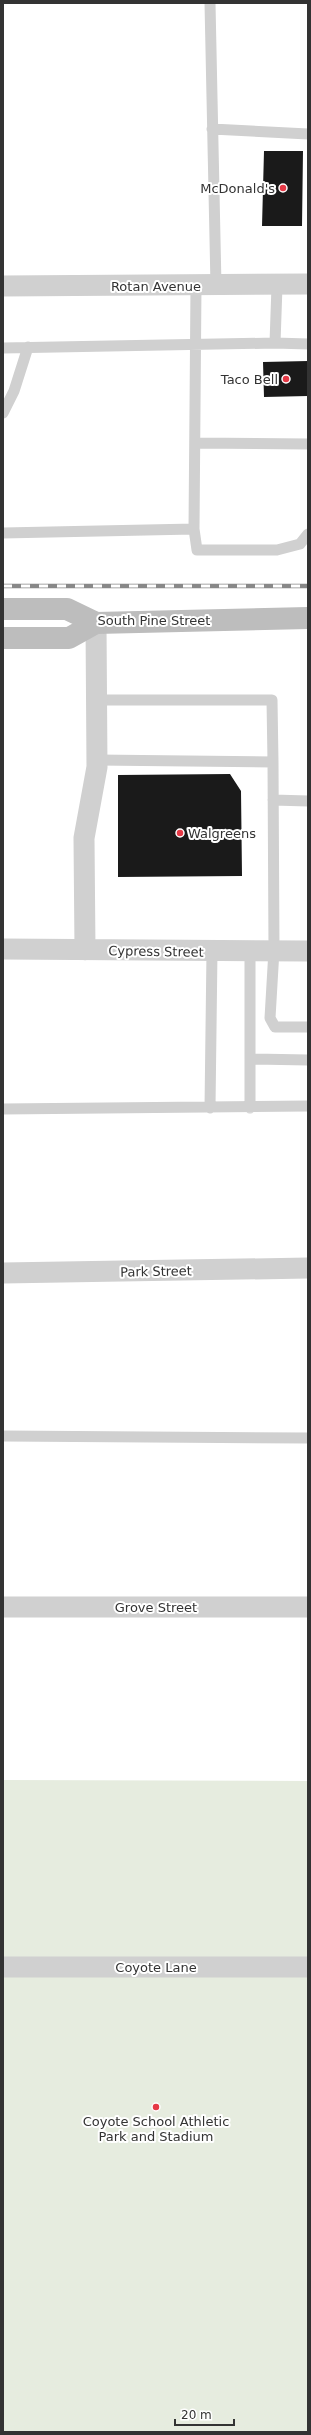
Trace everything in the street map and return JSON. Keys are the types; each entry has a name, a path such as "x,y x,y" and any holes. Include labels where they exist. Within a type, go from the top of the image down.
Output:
{"main road":[{"name":"South Pine Street","path":"3,609 67,609 90,620 308,618"},
{"path":"3,626 74,624 90,620"},
{"path":"3,638 69,638 90,620"}],"street":[{"name":"Rotan Avenue","path":"3,286 277,286 308,284"},
{"path":"84,950 84,838 97,760 96,700 90,620"},
{"name":"Cypress Street","path":"3,949 212,952 250,952 274,950 308,951"},
{"name":"Park Street","path":"3,1273 308,1268"},
{"name":"Grove Street","path":"3,1607 308,1607"},
{"name":"Coyote Lane","path":"3,1967 308,1967"}],"lane":[{"path":"210,3 212,129 206,286 196,344 194,529 197,550 277,550 300,544 308,534"},
{"path":"212,129 308,134"},
{"path":"275,343 277,286"},
{"path":"3,348 196,344 308,344"},
{"path":"3,413 14,391 28,347"},
{"path":"195,443 308,444"},
{"path":"3,532 194,529"},
{"path":"96,700 272,700 274,950 270,1018 275,1026 280,1028 308,1027"},
{"path":"97,760 273,762"},
{"path":"273,800 308,801"},
{"path":"210,1108 212,952"},
{"path":"250,952 250,1108"},
{"path":"250,1059 308,1060"},
{"path":"3,1109 250,1108 308,1106"},
{"path":"3,1436 308,1438"}],"shaded area":[{"name":"Coyote School Athletic Park and Stadium","path":"3,1780 308,1781 308,2432 3,2432"}],"building":[{"name":"McDonald's","path":"264,151 303,151 302,226 262,226"},
{"name":"Taco Bell","path":"308,361 308,396 264,397 263,362"},
{"name":"Walgreens","path":"230,774 241,791 242,876 118,877 118,775"}],"railway":[{"path":"3,586 308,586"}],"place":[{"name":"McDonald's","path":"283,188"},
{"name":"Taco Bell","path":"286,379"},
{"name":"Walgreens","path":"180,833"},
{"name":"Coyote School Athletic Park and Stadium","path":"156,2107"}]}
